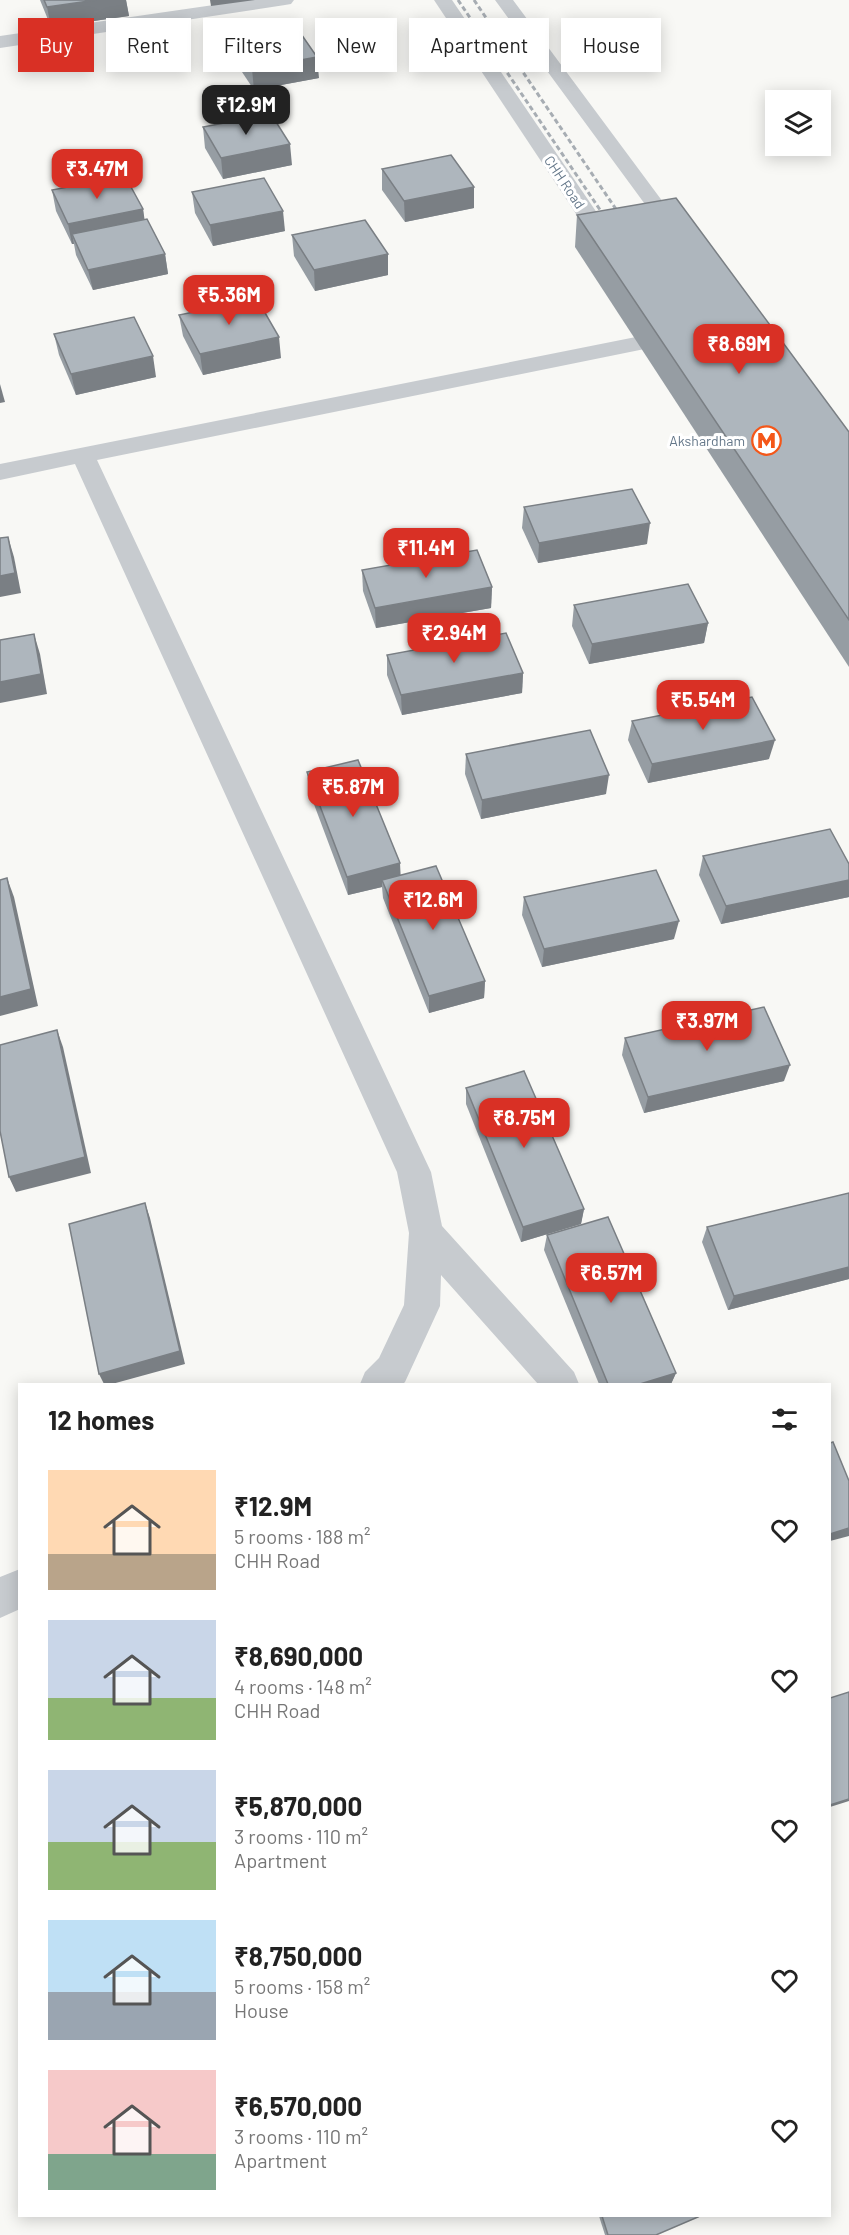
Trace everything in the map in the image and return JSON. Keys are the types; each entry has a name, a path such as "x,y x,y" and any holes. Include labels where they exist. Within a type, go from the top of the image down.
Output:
{"street":[{"path":"0,42 180,8 285,0"},
{"name":"CHH Road","path":"443,0 623,268"},
{"path":"504,0 693,257"},
{"path":"656,318 683,357"},
{"path":"0,472 701,331"},
{"path":"83,455 414,1172 426,1233 422,1306 392,1371 379,1383"},
{"path":"426,1233 560,1383"},
{"path":"0,1598 18,1589"}],"building":[{"path":"44,0 96,0 47,7"},
{"path":"303,37 315,54 315,57 303,60"},
{"path":"271,114 290,144 221,158 203,127"},
{"path":"451,155 474,187 404,201 382,169"},
{"path":"125,176 143,209 68,224 52,190"},
{"path":"264,178 283,211 210,225 192,192"},
{"path":"676,198 849,432 849,620 577,215"},
{"path":"147,219 165,254 88,270 72,234"},
{"path":"365,220 388,254 314,270 292,235"},
{"path":"257,299 279,337 200,354 179,315"},
{"path":"134,317 153,356 71,374 54,334"},
{"path":"632,489 650,523 539,543 524,507"},
{"path":"8,537 15,573 0,576 0,538"},
{"path":"477,550 492,587 375,608 362,570"},
{"path":"688,584 708,623 592,644 574,605"},
{"path":"506,633 523,673 401,695 387,655"},
{"path":"34,634 41,674 0,682 0,640"},
{"path":"752,697 775,740 652,764 632,721"},
{"path":"590,730 609,775 482,800 466,754"},
{"path":"358,760 400,863 347,877 307,772"},
{"path":"830,829 849,864 849,880 726,906 703,856"},
{"path":"436,866 485,981 429,996 382,880"},
{"path":"656,870 679,921 544,949 524,897"},
{"path":"7,878 31,989 0,997 0,880"},
{"path":"764,1007 790,1065 648,1097 625,1038"},
{"path":"57,1030 85,1157 9,1177 0,1131 0,1045"},
{"path":"524,1071 584,1209 523,1227 466,1088"},
{"path":"849,1193 849,1267 734,1296 707,1227"},
{"path":"145,1203 180,1351 99,1374 69,1224"},
{"path":"608,1217 676,1373 643,1383 608,1383 547,1235"},
{"path":"833,1442 849,1481 849,1528 831,1534 831,1443"},
{"path":"849,1692 849,1799 831,1805 831,1698"},
{"path":"602,2217 698,2217 656,2235 608,2235"}],"railway":[{"path":"458,0 611,226"},
{"path":"474,0 624,221"}],"place":[{"name":"Akshardham","path":"766,440"}]}
